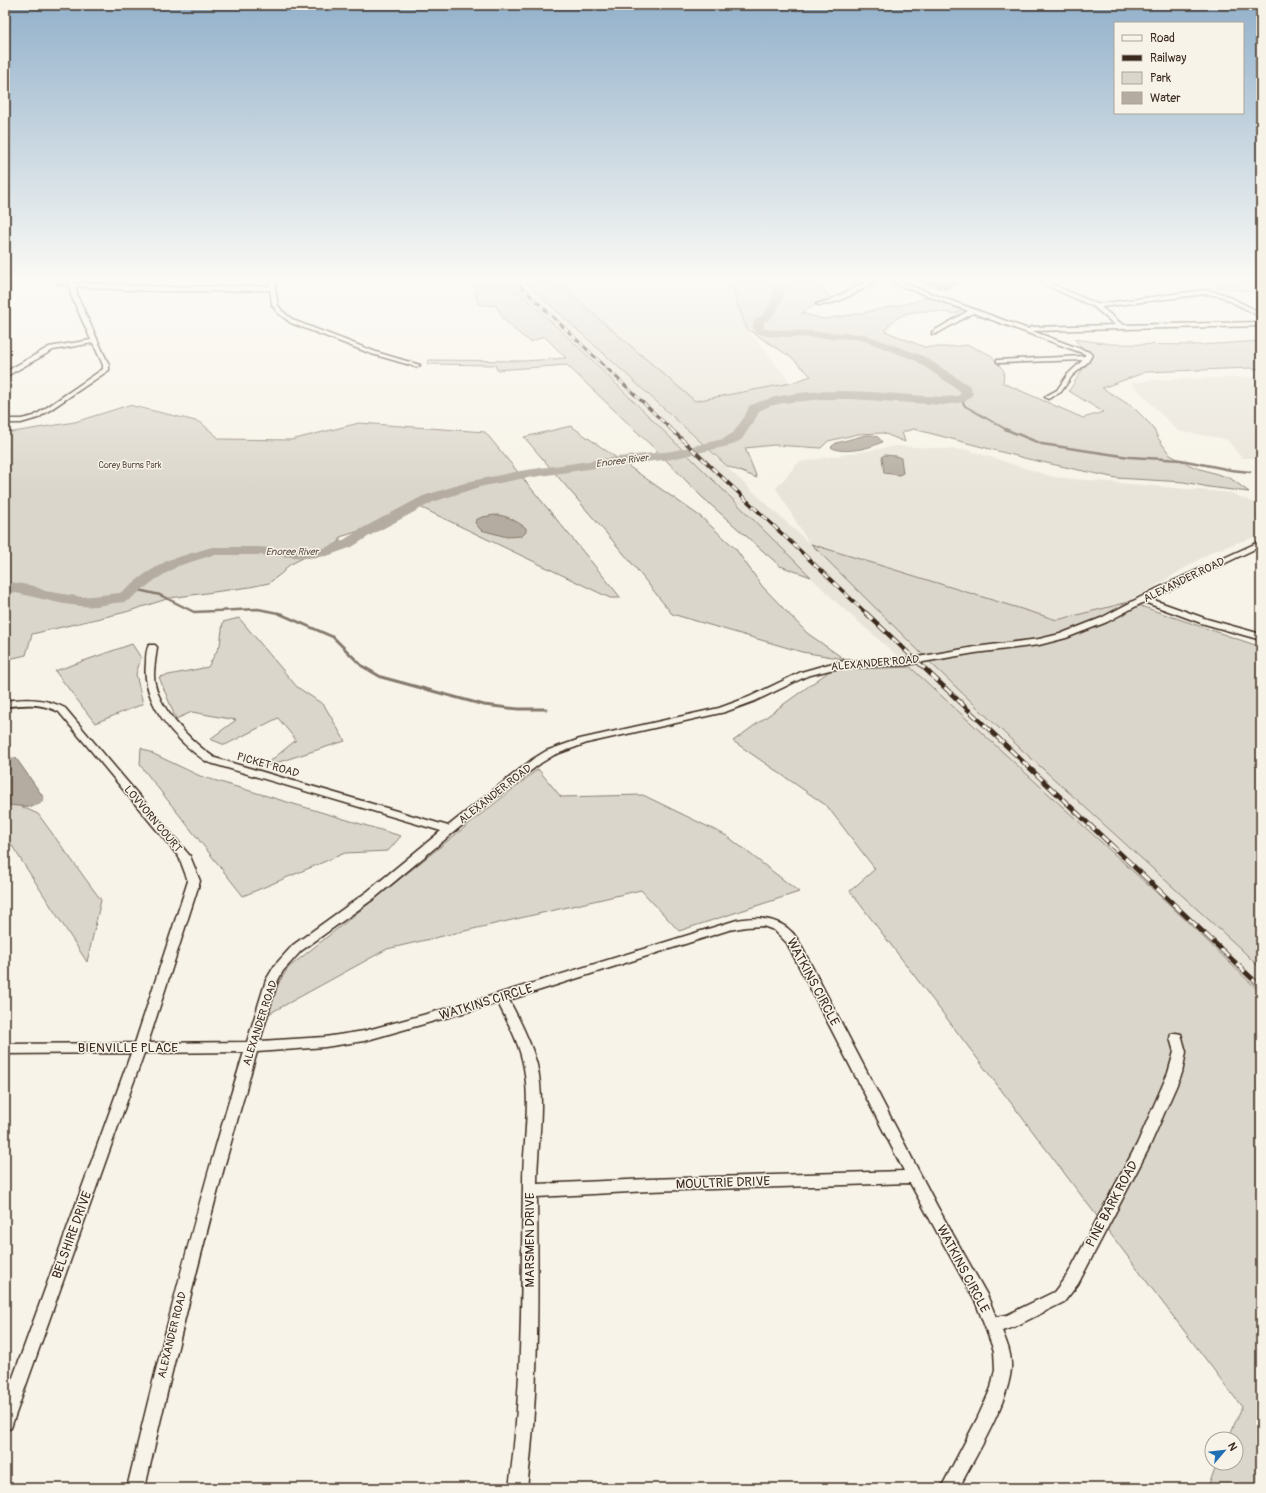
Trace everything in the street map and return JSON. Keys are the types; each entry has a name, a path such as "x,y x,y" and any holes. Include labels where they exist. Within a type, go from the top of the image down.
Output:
{"street":[{"path":"5,375 45,352"},
{"path":"5,421 21,421 36,418 103,372 106,365 100,352"},
{"path":"371,352 416,365"},
{"path":"1048,397 1059,390 1070,375 1087,358 1089,355 1084,352"},
{"path":"999,361 1087,358"},
{"name":"ALEXANDER ROAD","path":"136,1488 149,1427 172,1336 225,1135 251,1047 272,980 279,968 289,956 306,941 372,894 486,800 537,761 568,746 722,710 752,699 804,674 829,666 844,664 906,662 1051,639 1075,632 1104,620 1144,599 1261,543"},
{"path":"1144,599 1204,621 1261,637"},
{"name":"PICKET ROAD","path":"152,647 149,676 154,694 174,728 202,754 224,765 449,830"},
{"name":"LOVVORN COURT","path":"5,704 32,700 50,704 62,710 184,856 194,881 140,1047"},
{"name":"WATKINS CIRCLE","path":"251,1047 325,1042 364,1036 427,1020 728,926 754,921 775,926 785,932 792,940 932,1211 982,1300 1002,1351 1003,1361 999,1389 983,1425 950,1488"},
{"name":"MARSMEN DRIVE","path":"501,997 524,1045 532,1076 534,1100 530,1159 530,1271 527,1369 521,1470 518,1488"},
{"name":"PINE BARK ROAD","path":"993,1325 1009,1322 1060,1297 1073,1279 1143,1146 1174,1073 1180,1052 1176,1038"},
{"name":"BELSHIRE DRIVE","path":"5,1422 140,1047"},
{"name":"BIENVILLE PLACE","path":"5,1049 251,1047"},
{"name":"MOULTRIE DRIVE","path":"530,1191 649,1185 915,1177"}],"shaded area":[{"path":"583,352 601,352 809,543 776,488 799,462 896,446 968,450 1053,477 1231,493 1261,506 1261,535 1213,551 1129,602 1057,620 812,545 1021,749 1241,949 1261,969 1261,993 1172,907 910,667 837,603"},
{"path":"637,352 765,352 791,383 695,401"},
{"path":"1261,377 1261,458 1242,458 1226,439 1178,431 1131,383 1153,380"}],"green space":[{"path":"560,352 583,352 811,577 780,566 702,497 657,451 567,365 497,370 495,365 427,364 429,360 525,361 566,358"},
{"path":"601,352 637,352 695,401 791,383 811,376 791,357 783,352 983,352 991,355 1004,371 1003,383 1083,418 1103,412 1069,391 1091,356 1087,352 1261,352 1261,369 1250,368 1146,372 1102,388 1133,407 1152,426 1158,438 1170,455 1194,467 1230,478 1249,492 1184,482 1116,478 1028,459 914,429 902,432 905,442 883,433 858,434 828,441 821,448 774,445 745,448 757,478 727,466"},
{"name":"Corey Burns Park","path":"129,405 200,422 220,439 291,440 359,423 485,432 621,598 610,598 420,507 340,537 340,541 326,551 305,557 289,565 282,573 269,583 170,598 126,612 32,634 26,655 5,660 5,430 13,432 75,422"},
{"path":"571,426 701,517 735,548 762,586 807,633 844,659 802,652 672,614 630,561 524,437"},
{"path":"811,544 1057,620 1129,602 1261,647 1261,969 1241,949 1021,749 934,666"},
{"path":"239,618 297,687 324,705 345,741 263,767 296,740 278,718 225,745 210,739 236,720 192,712 176,719 159,677 208,667 220,645 223,622"},
{"path":"132,644 141,658 136,674 143,704 95,723 55,671"},
{"path":"910,667 1172,907 1261,993 1261,1488 1207,1488 1214,1471 1244,1471 1244,1431 1232,1431 1242,1407 850,891 875,869 827,806 733,741 831,670"},
{"path":"141,748 200,776 401,836 388,851 345,853 243,896 140,765"},
{"path":"538,769 561,797 643,795 727,836 799,892 679,931 641,890 387,949 254,1022 288,968"},
{"path":"5,799 38,814 101,900 87,962 5,835"}],"water":[{"path":"866,435 876,436 882,442 849,451 831,447 836,443"},
{"path":"884,455 901,458 903,473 899,475 884,473 882,457"},
{"path":"495,515 504,516 515,521 526,528 526,532 522,536 507,537 481,530 475,523 476,520 482,517"},
{"path":"11,758 16,758 44,798 38,805 5,805 5,761"}],"waterway":[{"name":"Enoree River","path":"5,586 34,591 41,595 82,602 124,597 150,577 173,563 212,551 257,551 308,554 327,552 347,544 366,532 428,499 476,484 520,475 609,462 672,455 727,442 738,436 751,416 753,409 766,403 783,399 824,395 851,395 943,401 961,399 967,394 966,389 919,358 902,352"},
{"path":"961,399 965,406 1006,429"},
{"path":"1006,429 1042,444 1129,457 1181,460 1231,470 1250,472"},
{"path":"134,589 160,595 194,612 258,609 278,613"},
{"path":"278,613 283,614"},
{"path":"278,613 333,637 362,666 381,677 484,705 518,709 546,709"}],"railway":[{"path":"589,352 672,430"},
{"path":"671,429 867,614"},
{"path":"866,613 1110,844"},
{"path":"1109,843 1261,987"}]}
